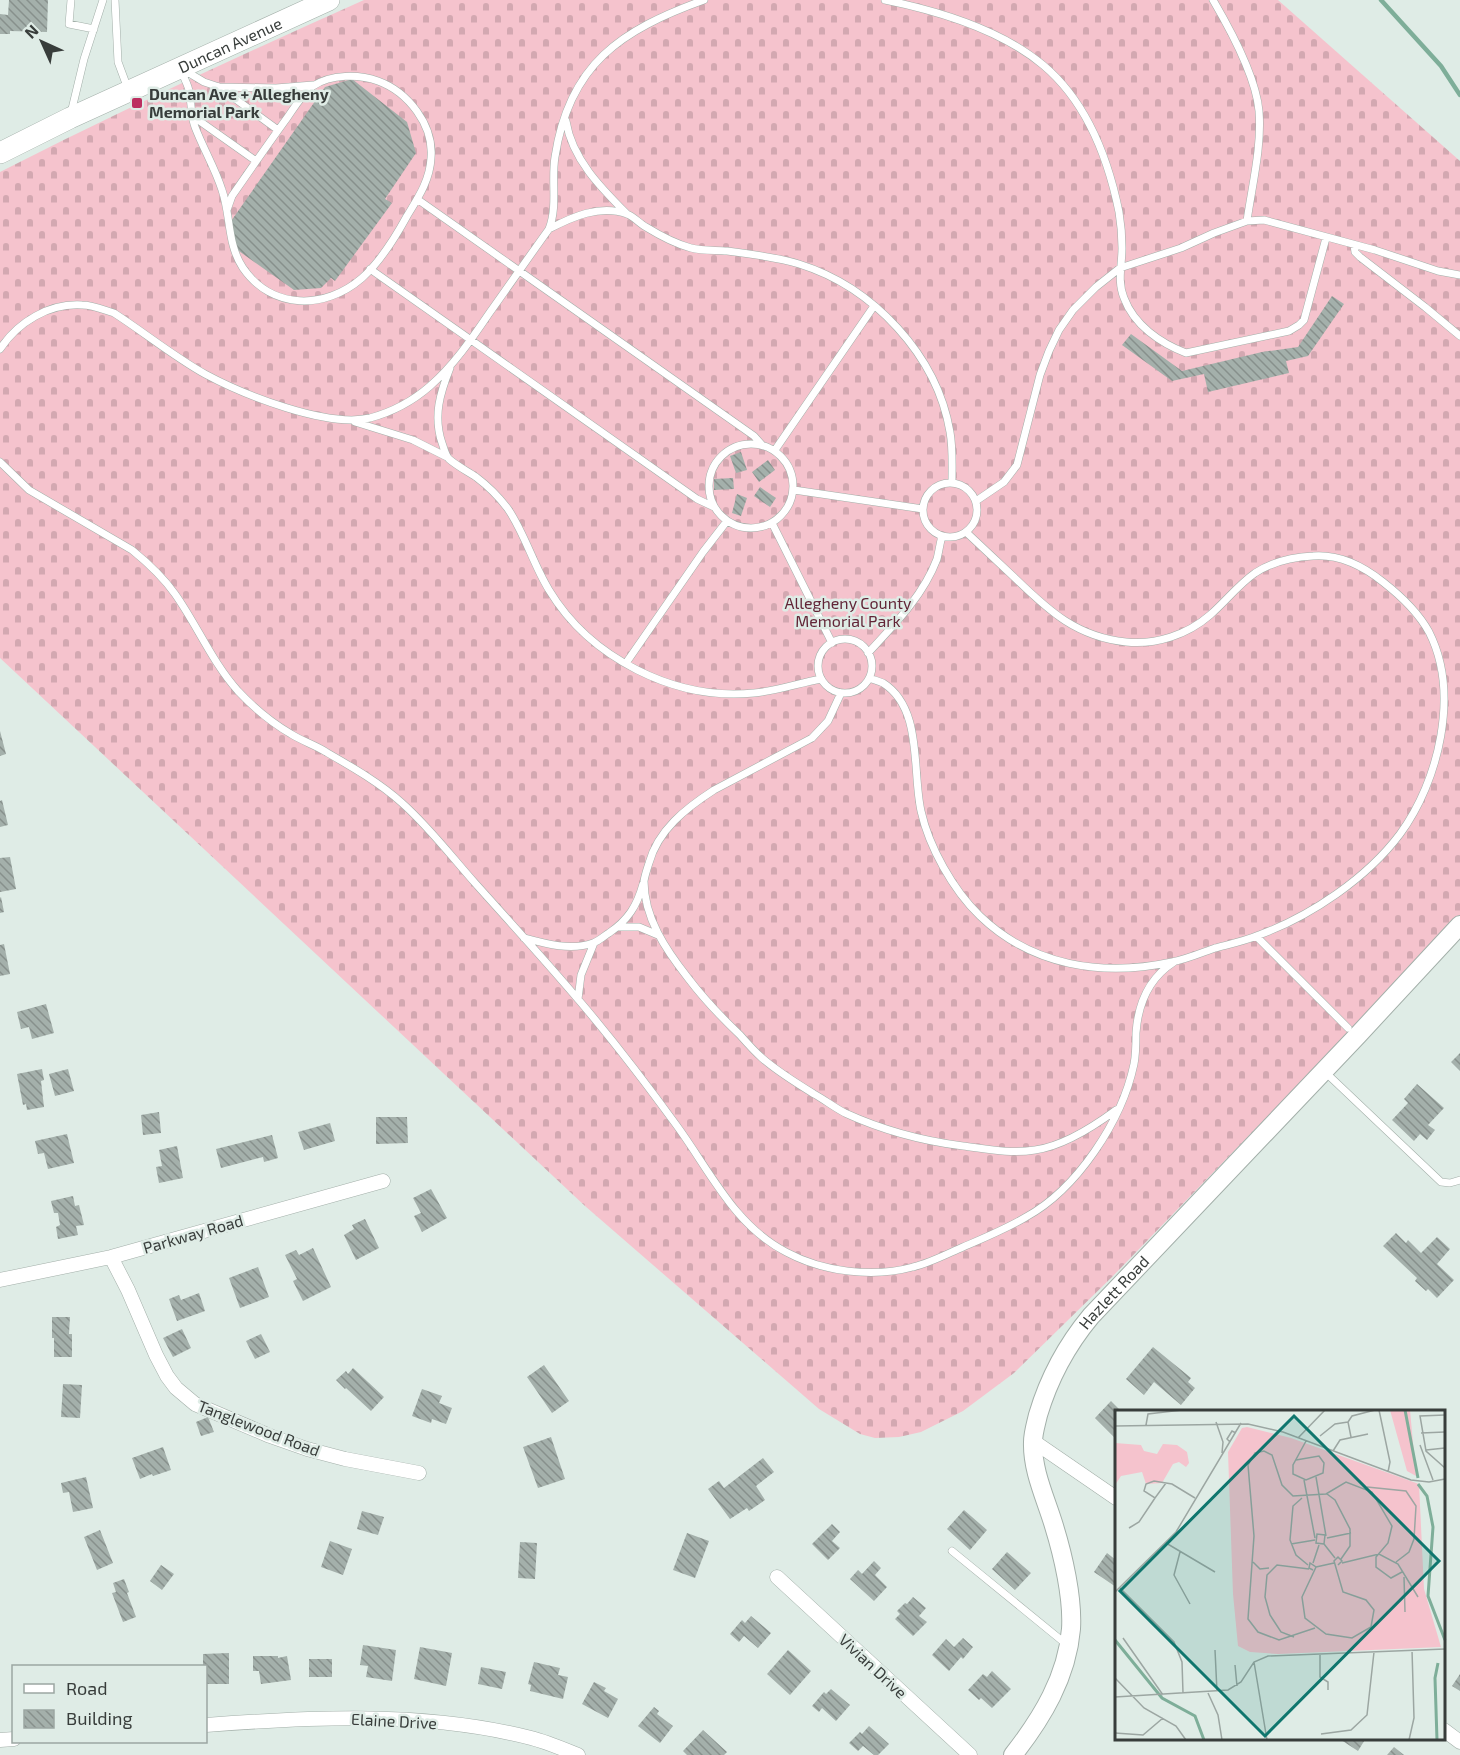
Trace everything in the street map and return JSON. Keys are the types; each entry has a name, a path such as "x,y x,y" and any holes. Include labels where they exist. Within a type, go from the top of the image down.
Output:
{"main road":[{"name":"Duncan Avenue","path":"0,153 70,118 329,0"}],"street":[{"name":"Hazlett Road","path":"1013,1755 1032,1731 1052,1695 1063,1667 1071,1628 1068,1585 1055,1529 1038,1476 1033,1442 1045,1392 1063,1355 1075,1336 1132,1272 1460,925"},
{"name":"Parkway Road","path":"0,1280 111,1257 384,1181"},
{"name":"Tanglewood Road","path":"111,1257 167,1376 176,1388 195,1404 307,1449 345,1459 419,1473"},
{"path":"1033,1442 1115,1497"},
{"name":"Vivian Drive","path":"777,1577 970,1755"},
{"name":"Elaine Drive","path":"207,1725 356,1718 421,1721 512,1734 578,1755"},
{"path":"1445,1731 1460,1742"}],"lane":[{"path":"71,0 69,24 94,29"},
{"path":"70,118 103,0"},
{"path":"116,0 117,62 129,91"},
{"path":"349,420 370,418 392,410 431,385 470,340 549,230 552,221 555,157 565,115 579,84 604,53 645,24 704,0"},
{"path":"885,0 965,22 1012,44 1042,64 1065,87 1081,109 1107,166 1119,213 1123,297 1139,324 1173,348 1186,353 1289,331 1299,325 1304,320 1326,238"},
{"path":"1213,0 1242,58 1259,110 1257,151 1247,221"},
{"path":"180,68 204,82 219,87 276,88 315,85 354,76 369,78 401,93 414,106 429,139 432,155 429,174 399,232 370,270 346,290 333,296 300,302 274,295 256,283 243,269 235,253 223,191 194,126 188,88 180,68"},
{"path":"227,210 232,196 256,161 306,93 315,85"},
{"path":"219,87 278,130"},
{"path":"191,115 256,161"},
{"path":"565,115 568,135 575,150 603,190 627,214 647,228 692,248 776,258 822,272 848,286 893,322 930,375 942,402 952,447 952,483"},
{"path":"417,199 754,436 762,445"},
{"path":"549,230 588,212 608,211 627,214"},
{"path":"976,501 1004,482 1017,465 1040,375 1059,330 1073,310 1096,286 1120,268 1181,248 1247,221 1264,220 1375,250 1438,271 1460,275"},
{"path":"1354,245 1355,252 1360,257 1460,336"},
{"path":"370,270 697,498 714,507 727,521 738,526 761,527 783,515 794,490 793,476 788,465 775,450 762,445 748,444 726,452 711,471 709,486 714,507"},
{"path":"0,349 19,327 33,317 50,310 82,305 114,313 205,374 242,392 284,407 349,420 413,440 447,457 478,478 496,494 519,527 539,572 563,610 581,631 601,648 646,675 671,684 707,692 731,694 777,690 821,678"},
{"path":"775,450 874,306"},
{"path":"447,457 441,439 438,402 452,363"},
{"path":"0,462 29,490 124,545 147,562 177,596 208,649 238,691 273,722 357,770 402,803 578,999 660,1103 741,1217 765,1240 789,1254 814,1264 839,1270 884,1272 902,1270 918,1266 998,1232 1046,1205 1080,1171 1095,1151 1119,1108 1135,1062 1138,1015 1144,995 1160,973 1174,962"},
{"path":"952,483 970,490 976,501 977,513 974,523 966,532 955,537 942,536 930,528 924,519 923,509 924,500 931,491 940,485 952,483"},
{"path":"794,490 923,509"},
{"path":"626,663 727,521"},
{"path":"772,523 832,643"},
{"path":"869,678 883,683 908,713 914,744 916,786 926,831 947,874 963,897 999,933 1044,957 1068,964 1118,968 1174,962 1257,937 1281,927 1358,878 1392,845 1408,823 1420,802 1439,752 1443,725 1443,676 1431,635 1420,618 1400,596 1373,574 1336,557 1311,556 1285,560 1252,575 1209,616 1191,628 1173,637 1153,642 1130,643 1087,633 1053,614 966,532"},
{"path":"868,653 903,615 915,598 937,559 942,536"},
{"path":"837,640 850,640 861,645 868,653 872,668 869,678 858,690 841,693 831,689 821,678 818,669 819,658 832,643 837,640"},
{"path":"524,939 565,946 594,943 617,927 634,909 639,900 651,857 660,838 684,811 714,790 812,738 828,721 841,693"},
{"path":"644,879 647,905 658,936 700,994 760,1057 843,1112 877,1126 951,1145 993,1150 1037,1150 1081,1132 1119,1108"},
{"path":"617,927 639,927 658,936"},
{"path":"1257,937 1348,1028"},
{"path":"578,999 581,975 594,943"},
{"path":"1324,1071 1441,1182 1450,1183 1460,1180"},
{"path":"952,1551 1068,1646"}],"green space":[{"name":"Allegheny County Memorial Park","path":"364,0 1278,0 1460,161 1460,915 1112,1277 1014,1373 963,1411 921,1432 899,1437 875,1438 860,1434 819,1409 585,1206 0,658 0,172 181,84"}],"building":[{"path":"9,0 48,0 47,32 10,31 10,34 0,34 0,14 8,15"},
{"path":"352,79 407,122 416,153 385,199 392,203 335,281 331,278 321,288 294,290 236,249 229,224 325,87"},
{"path":"1332,296 1344,304 1308,356 1286,361 1289,373 1208,392 1204,374 1172,381 1122,345 1131,334 1182,371 1262,352 1298,347"},
{"path":"741,452 747,470 736,473 730,456"},
{"path":"768,460 775,470 759,482 752,472"},
{"path":"733,478 734,489 714,490 714,479"},
{"path":"760,487 776,498 770,507 754,496"},
{"path":"737,494 747,498 741,516 732,513"},
{"path":"0,731 6,754 0,756"},
{"path":"2,800 8,825 0,827 0,801"},
{"path":"10,857 16,889 0,892 0,858"},
{"path":"0,898 4,912 0,913"},
{"path":"4,944 10,974 0,976 0,945"},
{"path":"46,1004 54,1033 32,1039 29,1027 21,1029 17,1012"},
{"path":"1460,1053 1460,1071 1451,1062"},
{"path":"42,1069 44,1107 27,1110 26,1104 23,1105 17,1074"},
{"path":"68,1069 74,1091 55,1096 49,1074"},
{"path":"1417,1084 1444,1108 1428,1125 1435,1130 1427,1140 1420,1134 1414,1141 1392,1120 1408,1103 1404,1099"},
{"path":"159,1112 161,1133 143,1135 141,1115"},
{"path":"376,1117 407,1117 408,1143 376,1144"},
{"path":"330,1123 335,1141 304,1150 298,1132"},
{"path":"67,1134 74,1163 48,1169 44,1153 38,1154 35,1141"},
{"path":"272,1135 278,1158 264,1162 263,1157 221,1168 216,1149"},
{"path":"177,1146 183,1178 159,1183 156,1167 162,1166 159,1150"},
{"path":"431,1189 447,1218 422,1232 414,1216 421,1213 413,1198"},
{"path":"73,1196 75,1206 79,1205 84,1225 76,1226 78,1235 58,1239 56,1227 60,1225 58,1213 54,1213 51,1201"},
{"path":"365,1219 379,1248 356,1260 344,1235 354,1229 352,1225"},
{"path":"1396,1233 1406,1243 1408,1240 1421,1253 1437,1237 1450,1249 1437,1264 1454,1280 1437,1298 1415,1281 1417,1278 1383,1246"},
{"path":"313,1248 331,1287 303,1301 293,1281 297,1279 285,1255 296,1250 299,1255"},
{"path":"258,1267 269,1297 240,1308 229,1278"},
{"path":"199,1293 205,1311 177,1321 169,1299 179,1295 181,1300"},
{"path":"52,1317 70,1317 69,1334 72,1334 72,1357 54,1357"},
{"path":"182,1329 191,1348 173,1357 163,1338"},
{"path":"261,1334 270,1352 255,1359 246,1341"},
{"path":"1153,1347 1191,1378 1188,1382 1195,1388 1181,1405 1154,1382 1144,1395 1126,1379"},
{"path":"544,1365 569,1401 552,1413 527,1377"},
{"path":"353,1368 384,1397 371,1411 336,1380 346,1371 348,1374"},
{"path":"63,1384 82,1385 80,1418 61,1417"},
{"path":"422,1389 442,1396 439,1403 452,1408 446,1424 432,1419 431,1423 412,1416"},
{"path":"1111,1401 1120,1410 1115,1410 1115,1438 1095,1418"},
{"path":"208,1417 214,1432 201,1436 196,1422"},
{"path":"551,1437 565,1479 538,1488 523,1447"},
{"path":"163,1447 171,1470 140,1479 132,1458"},
{"path":"763,1458 774,1472 756,1486 765,1500 749,1511 747,1508 730,1519 708,1489 719,1481 724,1488"},
{"path":"86,1477 93,1508 73,1512 69,1492 63,1493 61,1483"},
{"path":"964,1510 987,1530 970,1550 947,1529"},
{"path":"362,1511 384,1517 378,1535 357,1529"},
{"path":"832,1524 840,1532 832,1541 840,1548 828,1560 812,1544"},
{"path":"100,1530 113,1563 97,1570 84,1537"},
{"path":"687,1533 709,1541 695,1578 673,1570"},
{"path":"330,1541 352,1549 343,1575 321,1567"},
{"path":"520,1542 537,1543 535,1579 518,1578"},
{"path":"1007,1552 1031,1573 1015,1590 992,1569"},
{"path":"1107,1553 1115,1559 1115,1586 1094,1572"},
{"path":"874,1561 881,1568 875,1575 887,1587 874,1601 850,1579 858,1570 862,1574"},
{"path":"161,1565 174,1574 162,1590 150,1581"},
{"path":"124,1579 136,1617 123,1622 112,1593 116,1592 113,1583"},
{"path":"913,1597 926,1608 919,1616 927,1622 913,1636 895,1619 900,1614 897,1611"},
{"path":"751,1616 771,1633 758,1648 744,1636 739,1642 730,1634 742,1620 745,1623"},
{"path":"963,1638 973,1647 949,1671 932,1655 946,1639 954,1647"},
{"path":"363,1645 396,1650 392,1681 366,1677 368,1666 360,1665"},
{"path":"420,1647 452,1653 446,1686 414,1679"},
{"path":"788,1650 811,1671 790,1695 767,1674"},
{"path":"229,1653 229,1684 207,1684 207,1665 203,1665 203,1654"},
{"path":"253,1656 278,1656 278,1658 287,1656 291,1680 261,1684 259,1671 253,1671"},
{"path":"309,1659 332,1659 332,1677 309,1677"},
{"path":"534,1662 560,1668 558,1675 568,1677 563,1699 530,1691 531,1685 528,1684"},
{"path":"481,1667 506,1672 502,1689 478,1684"},
{"path":"992,1671 1011,1689 992,1708 968,1690 983,1674 987,1677"},
{"path":"1460,1674 1460,1691 1452,1686"},
{"path":"594,1682 606,1688 604,1691 618,1699 608,1718 582,1704"},
{"path":"831,1689 850,1705 836,1721 822,1708 819,1712 812,1706 824,1692 826,1694"},
{"path":"654,1707 659,1711 657,1714 673,1726 660,1743 638,1726"},
{"path":"869,1726 889,1744 878,1755 874,1755 863,1746 858,1751 849,1743"},
{"path":"703,1730 727,1752 724,1755 687,1755 683,1751"},
{"path":"1341,1740 1365,1740 1358,1751"},
{"path":"1394,1747 1404,1755 1387,1755"}],"waterway":[{"path":"1381,0 1441,66 1460,95"}],"place":[{"name":"Duncan Ave + Allegheny Memorial Park","path":"137,103"}]}
